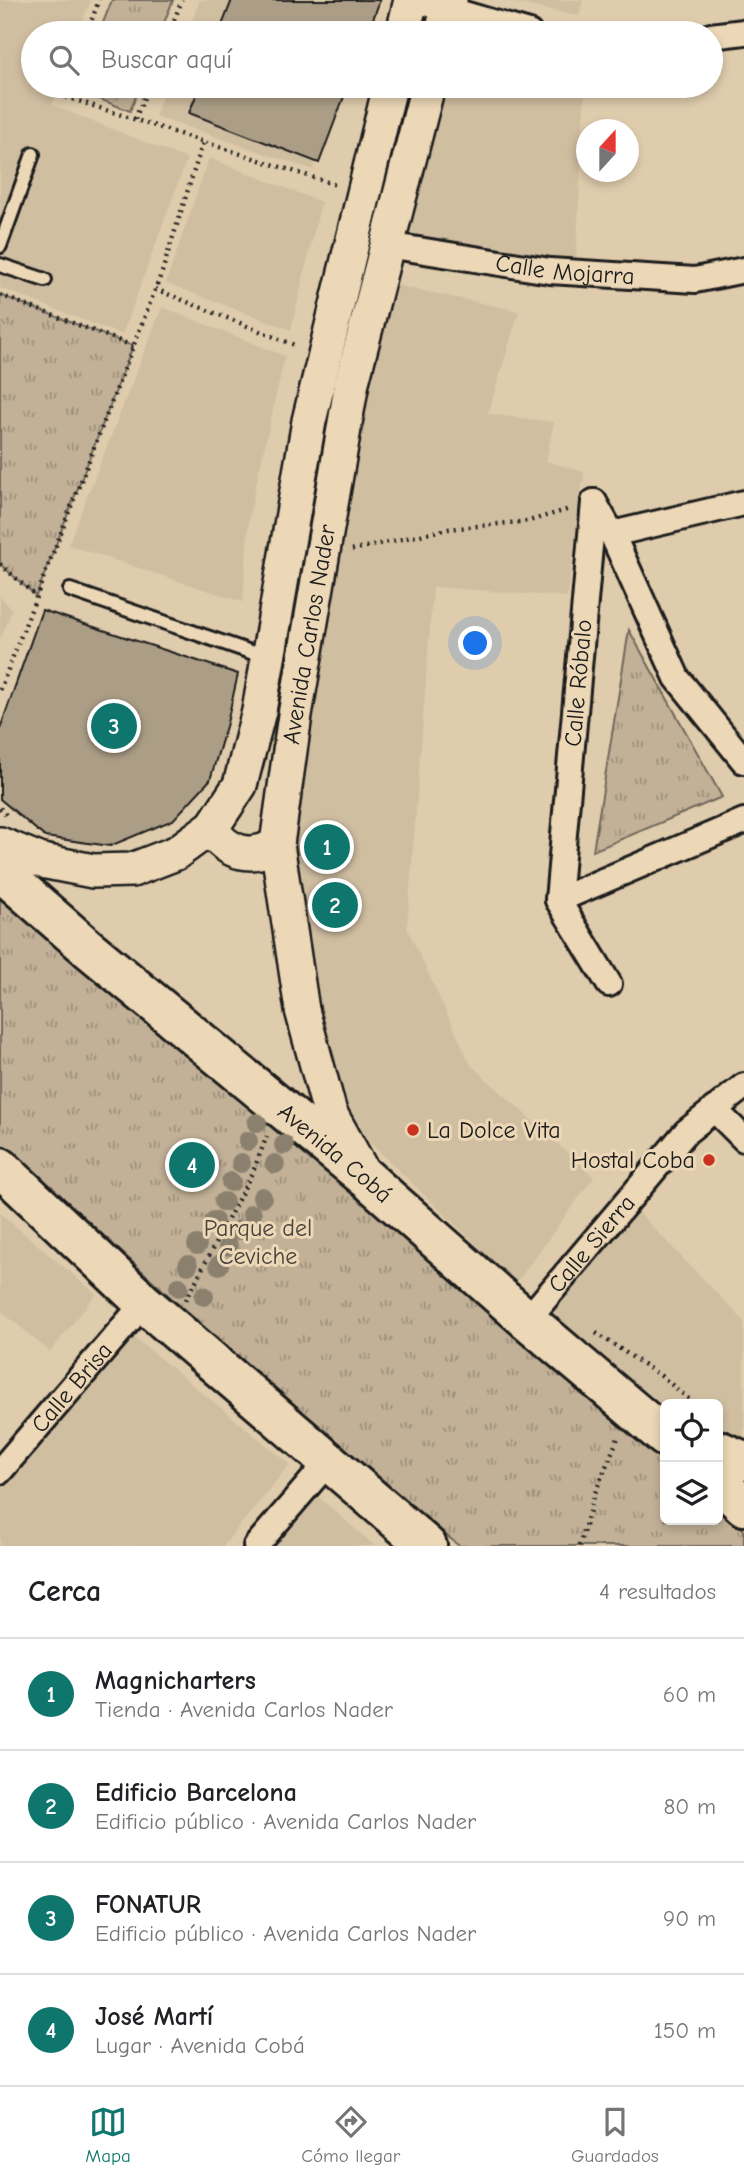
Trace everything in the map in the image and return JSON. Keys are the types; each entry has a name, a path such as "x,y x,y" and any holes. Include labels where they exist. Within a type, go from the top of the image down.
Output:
{"main road":[{"name":"Avenida Cobá","path":"0,871 89,949 367,1179 527,1320 651,1422"},
{"path":"0,1167 157,1313 427,1546"},
{"path":"723,1452 744,1461"},
{"path":"723,1487 744,1506"}],"street":[{"path":"407,21 414,0 447,14 477,21"},
{"path":"723,35 744,32"},
{"name":"Avenida Carlos Nader","path":"0,844 42,861 93,871 132,870 176,853 213,826 240,785 259,711 309,421 387,98"},
{"name":"Avenida Carlos Nader","path":"367,1179 330,1113 302,1010 277,844 295,715 352,382 425,98"},
{"name":"Calle Mojarra","path":"387,245 550,271 695,280 744,270"},
{"path":"594,502 677,678 744,761"},
{"name":"Calle Róbalo","path":"558,900 594,502"},
{"path":"611,534 744,503"},
{"path":"608,984 558,900 744,821"},
{"path":"213,826 212,830 218,839 234,851 257,853 277,844"},
{"name":"Calle Sierra","path":"527,1320 686,1132 744,1086"},
{"path":"714,1110 744,1139"},
{"name":"Calle Brisa","path":"0,1472 157,1313"},
{"path":"256,1546 329,1461"}],"lane":[{"path":"0,246 33,154"},
{"path":"0,265 45,280"},
{"path":"70,590 268,658"}],"path":[{"path":"91,21 99,0"},
{"path":"174,21 182,0"},
{"path":"69,98 364,194"},
{"path":"135,119 144,98"},
{"path":"0,690 155,289 203,142"},
{"path":"155,289 325,357"},
{"path":"0,295 133,346"},
{"path":"322,557 448,529 529,520 594,502"},
{"path":"0,564 36,597"},
{"path":"157,1313 190,1295 254,1169 271,1127 283,1109"},
{"path":"579,1546 595,1493 651,1422 661,1376"}],"shaded area":[{"path":"0,0 91,0 83,21 21,21 21,98 55,98 52,105 187,159 122,335 0,288"},
{"path":"200,0 358,0 352,21 192,21"},
{"path":"500,0 583,0 579,16"},
{"path":"162,98 332,98 313,170 155,116"},
{"path":"438,98 584,98 583,119 576,119 576,182 580,182 576,260 406,238"},
{"path":"209,158 321,202 291,330 166,283"},
{"path":"395,285 519,311 488,414 554,422 546,461 584,472 567,597 433,587 407,928 471,1065 594,1177 516,1283 339,1113 306,1001 286,840 361,406"},
{"path":"162,307 285,356 249,516 243,602 68,545"},
{"path":"0,596 12,610 0,640"},
{"path":"636,1210 744,1321 744,1448 723,1439 723,1399 660,1399 660,1403 548,1310"},
{"path":"0,1213 96,1294 50,1352 0,1310"},
{"path":"120,1326 290,1464 223,1546 0,1546 0,1473"},
{"path":"310,1490 375,1546 264,1546"}],"green space":[{"path":"112,0 173,0 165,21 104,21"},
{"path":"97,98 135,98 130,111"},
{"path":"0,295 133,346 36,596 0,564"},
{"path":"629,630 722,797 593,851"},
{"name":"Parque del Ceviche","path":"0,887 660,1458 660,1525 723,1525 723,1511 744,1530 744,1546 459,1546 191,1316 90,1223 0,1147"}],"building":[{"path":"232,0 380,0 372,21 224,21"},
{"path":"195,98 343,98 319,163 189,113"},
{"path":"42,610 238,674 210,780 173,820 110,846 45,837 0,799 0,729"}],"place":[{"name":"FONATUR","path":"114,726"},
{"name":"Magnicharters","path":"327,847"},
{"name":"Edificio Barcelona","path":"335,905"},
{"name":"La Dolce Vita","path":"413,1130"},
{"name":"Hostal Coba","path":"709,1160"},
{"name":"José Martí","path":"192,1165"}]}
